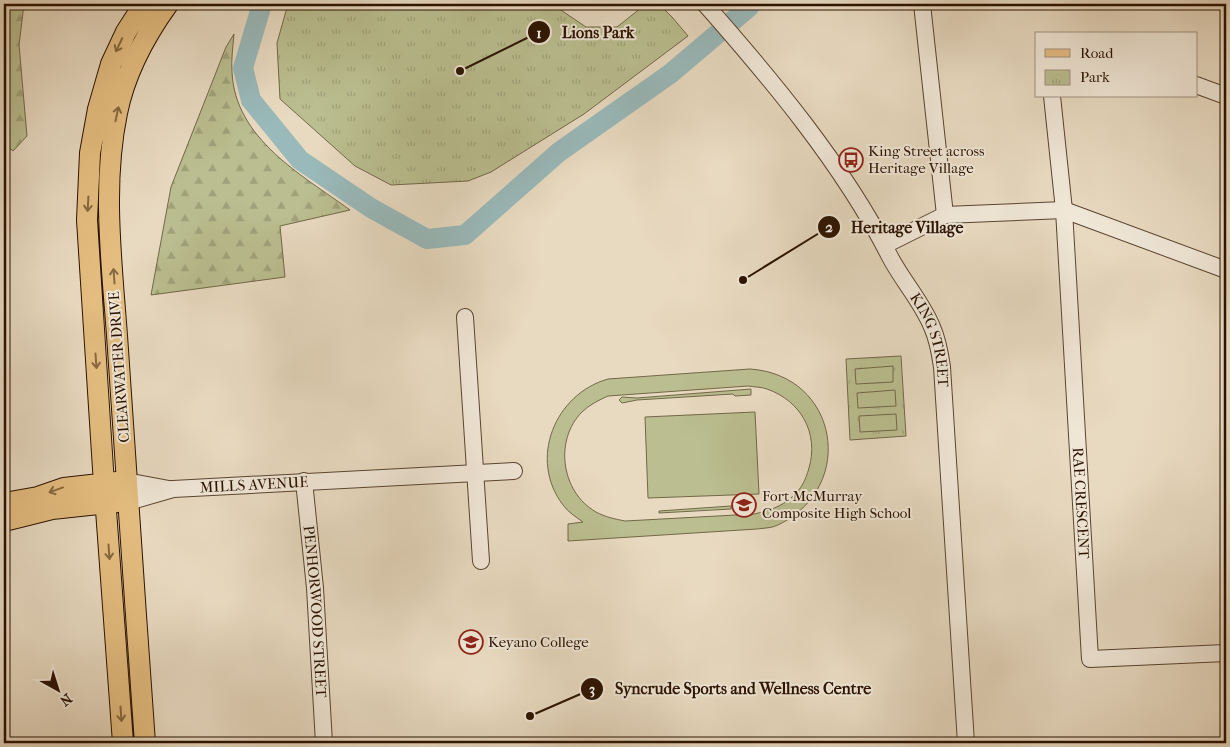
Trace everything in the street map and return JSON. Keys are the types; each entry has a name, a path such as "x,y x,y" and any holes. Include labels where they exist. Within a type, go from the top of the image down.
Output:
{"main road":[{"name":"CLEARWATER DRIVE","path":"123,743 87,220 90,153 98,109 111,64 126,32 144,4"},
{"name":"CLEARWATER DRIVE","path":"146,743 126,481 110,224 110,163 117,112 131,68 147,37 168,4"},
{"path":"4,503 38,497 64,488 126,481"},
{"path":"4,521 52,509 128,502"}],"street":[{"path":"922,4 945,215"},
{"name":"KING STREET","path":"706,5 742,45 833,163 872,222 888,254 932,325 940,350 966,743"},
{"path":"1198,86 1226,96"},
{"path":"1052,98 1064,210"},
{"path":"885,245 945,215 1064,210 1226,270"},
{"name":"RAE CRESCENT","path":"1064,210 1090,659 1226,653"},
{"path":"465,318 481,561"},
{"name":"MILLS AVENUE","path":"128,502 173,489 514,471"},
{"name":"MILLS AVENUE","path":"126,481 173,489"},
{"name":"PENHORWOOD STREET","path":"304,481 315,588 324,743"}],"green space":[{"path":"4,4 24,4 19,45 27,136 13,151 4,144"},
{"path":"288,4 552,4 586,27 617,27 646,4 659,4 688,36 584,114 491,172 468,181 391,185 355,166 280,99 277,43"},
{"path":"234,34 232,72 236,96 245,117 258,136 292,169 350,210 280,226 285,277 151,295 171,187 226,47"},
{"path":"901,356 906,436 850,440 846,359"},
{"path":"893,366 893,382 856,384 855,369"},
{"path":"750,369 780,376 803,390 818,410 827,434 828,459 820,484 804,506 780,524 772,527 568,541 568,524 583,522 565,508 553,487 548,468 548,449 552,430 561,413 574,399 589,387 608,379","holes":["748,386 767,389 789,401 798,410 809,431 811,455 809,468 803,484 792,497 779,506 754,514 625,521 606,517 596,512 584,503 575,492 565,465 567,437 573,424 582,412 594,403 608,396"]},
{"path":"751,389 751,395 735,396 733,394 637,400 622,403 619,400 622,397 637,398"},
{"path":"895,390 896,406 858,408 857,393"},
{"path":"755,412 759,494 648,498 645,417"},
{"path":"896,414 897,430 860,432 859,416"},
{"path":"731,506 731,509 659,513 659,511"}],"waterway":[{"path":"262,4 243,68 251,100 300,160 371,208 427,239 465,235 559,152 670,74 751,4"}],"place":[{"name":"Lions Park","path":"460,71"},
{"name":"King Street across Heritage Village","path":"851,160"},
{"name":"Heritage Village","path":"743,280"},
{"name":"Fort McMurray Composite High School","path":"744,505"},
{"name":"Keyano College","path":"471,642"},
{"name":"Syncrude Sports and Wellness Centre","path":"530,716"}]}
